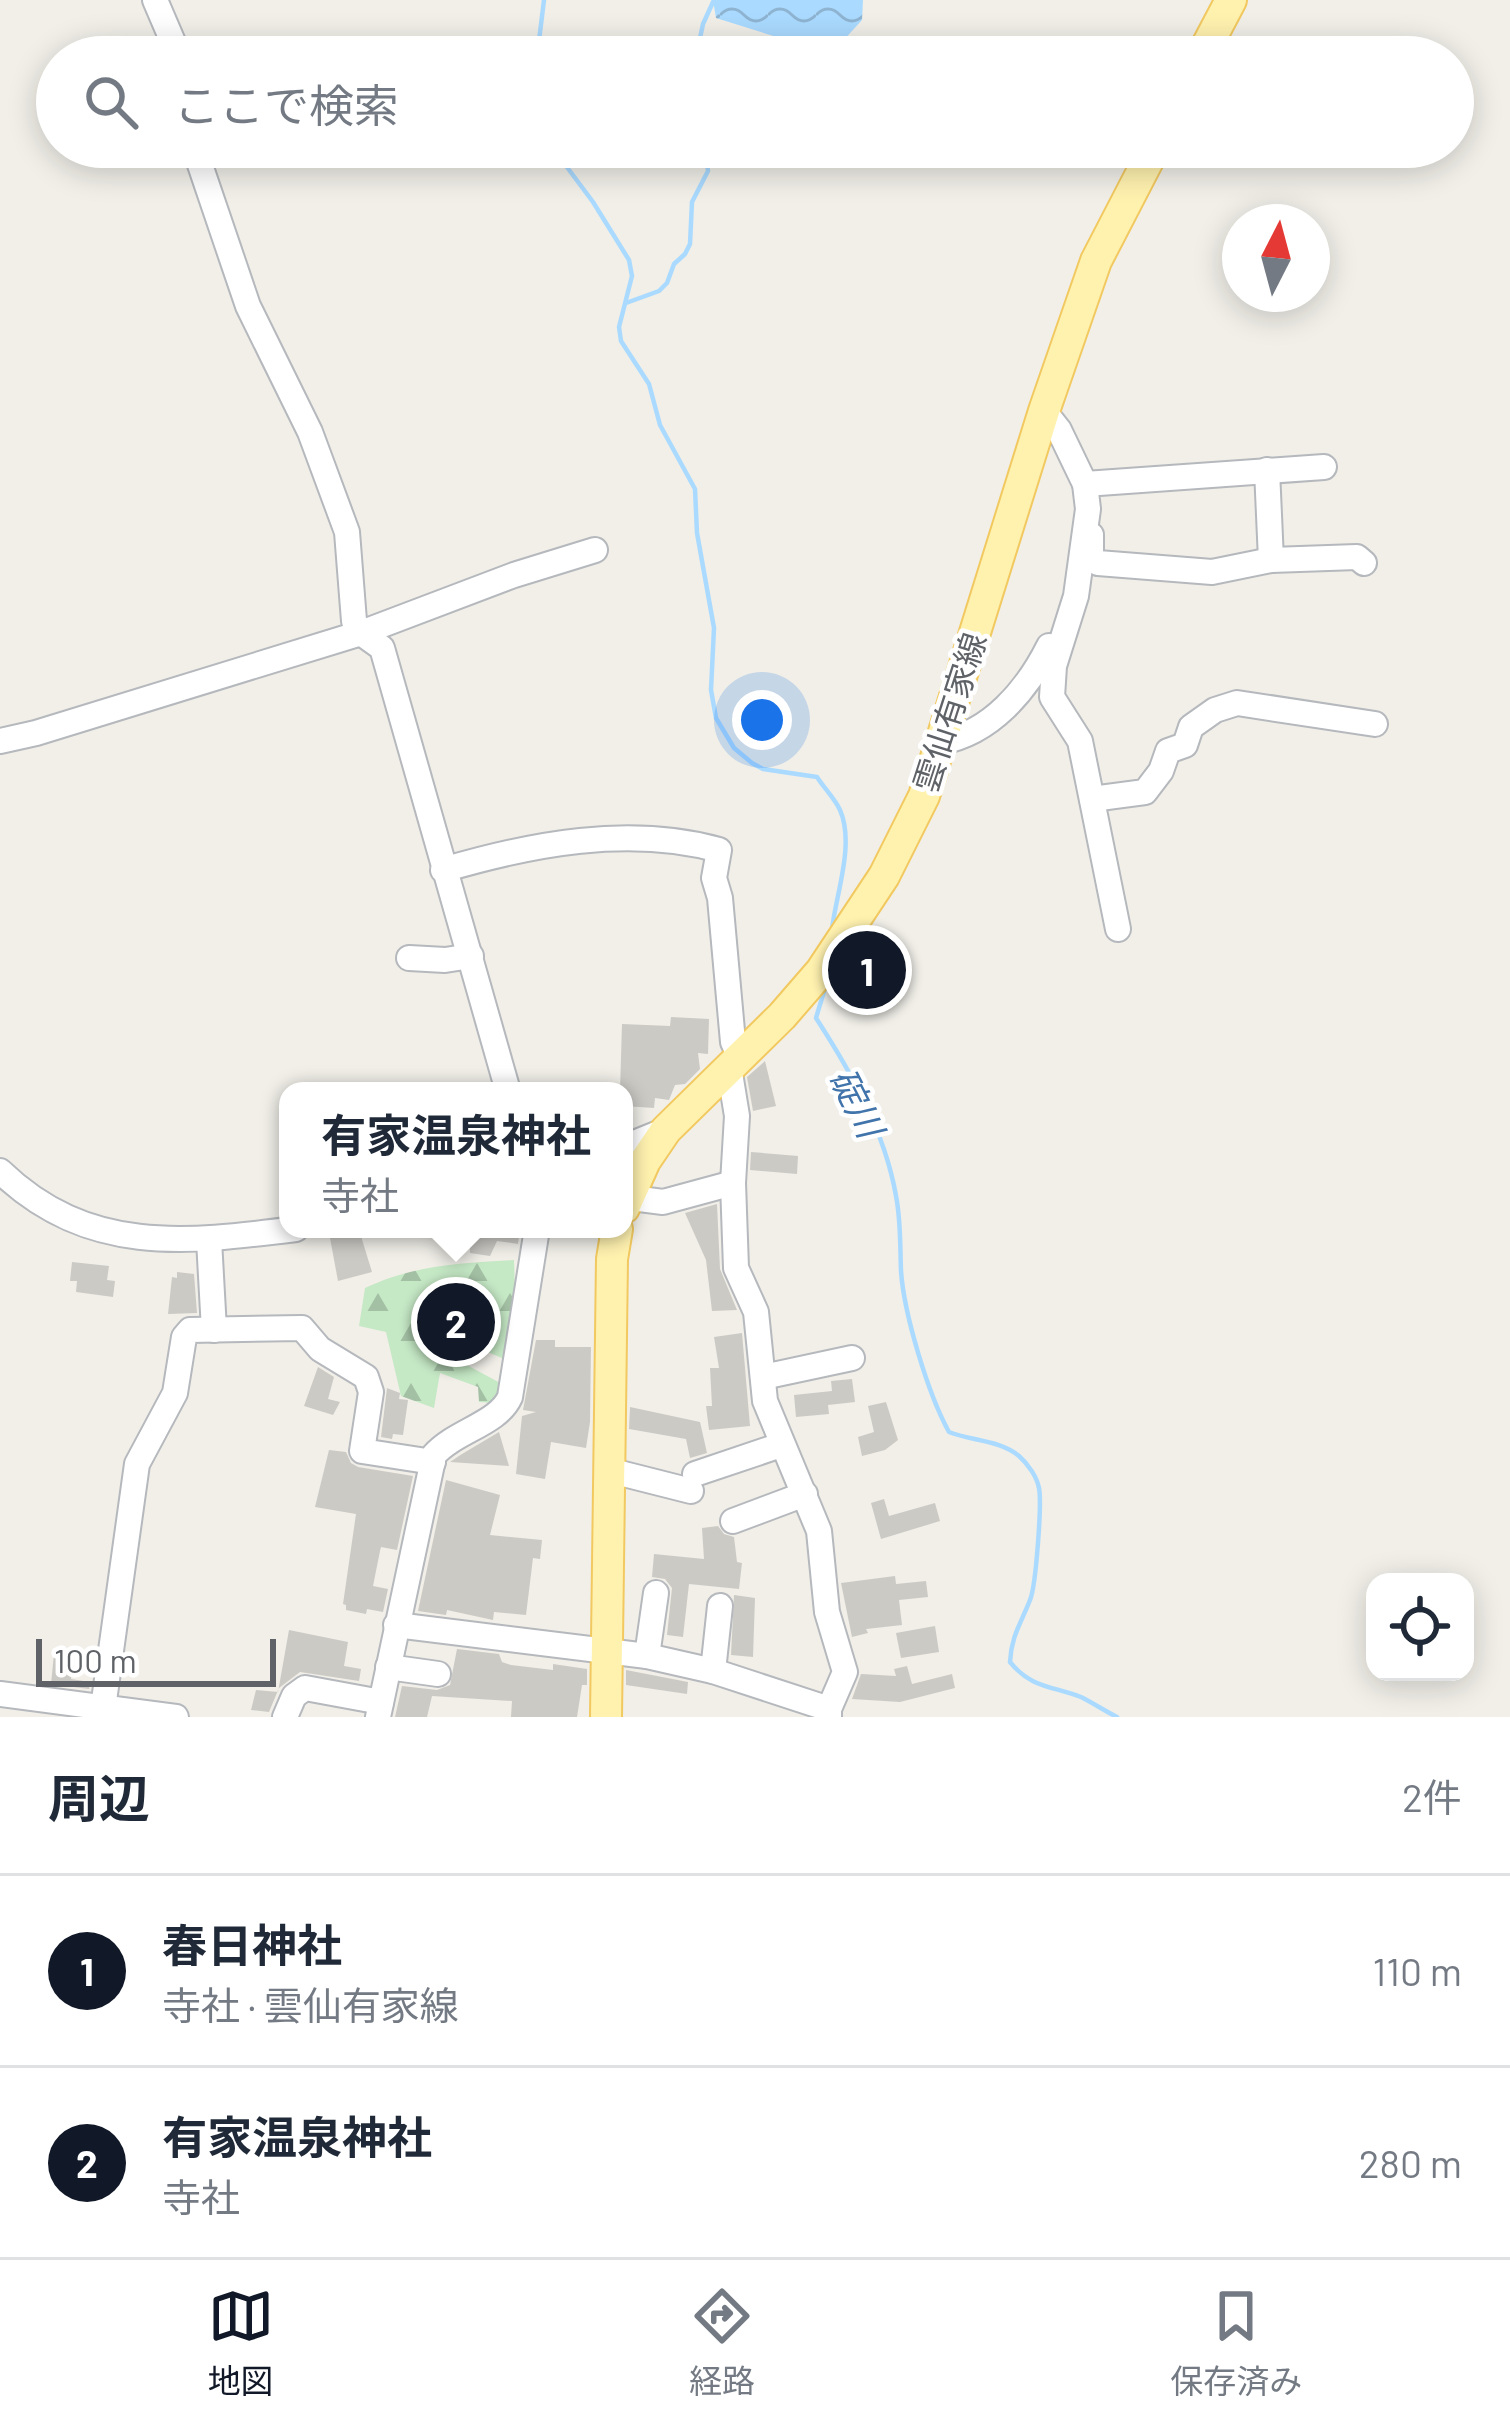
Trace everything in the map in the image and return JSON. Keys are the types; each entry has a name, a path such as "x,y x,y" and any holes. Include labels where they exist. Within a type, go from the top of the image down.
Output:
{"main road":[{"path":"1212,36 1231,0"},
{"name":"雲仙有家線","path":"633,1187 666,1130 829,960 884,876 914,816 940,742 1096,261 1144,168"},
{"path":"606,1717 616,1238"}],"street":[{"path":"160,2 169,36"},
{"path":"201,168 248,306 310,432 346,532 354,622 382,648 506,1082"},
{"path":"1044,411 1085,484 1086,530 1076,596 1054,666 1052,698 1079,740 1118,929"},
{"path":"1085,484 1324,467"},
{"path":"1267,470 1271,560"},
{"path":"1086,530 1092,559 1098,562 1212,572 1271,560 1357,557 1364,563"},
{"path":"0,741 362,633 514,574 596,550"},
{"path":"940,742 974,730 1018,694 1036,672 1076,596"},
{"path":"1092,799 1145,792 1168,752 1184,745 1190,727 1227,705 1252,704 1375,724"},
{"path":"396,1625 647,1656 713,1671 829,1713 845,1672 827,1612 820,1531 765,1401 756,1312 736,1268 733,1183 738,1130 720,898 714,878 719,850 676,839 592,840 488,856 443,870"},
{"path":"409,958 471,956"},
{"path":"633,1143 666,1130"},
{"path":"0,1171 54,1214 118,1235 209,1240 279,1231"},
{"path":"633,1201 663,1202 733,1183"},
{"path":"285,1717 294,1696 305,1688 379,1710 434,1455 454,1436 504,1410 536,1238"},
{"path":"209,1240 214,1330"},
{"path":"103,1708 136,1464 175,1393 184,1337 190,1330 302,1328 320,1349 366,1377 370,1392 362,1451 433,1462"},
{"path":"764,1377 852,1358"},
{"path":"608,1470 693,1483 781,1445"},
{"path":"733,1521 806,1494"},
{"path":"647,1656 656,1593"},
{"path":"713,1671 720,1606"},
{"path":"388,1667 438,1674"},
{"path":"0,1694 176,1717"}],"green space":[{"path":"514,1260 516,1324 509,1361 471,1345 472,1288 451,1285 440,1336 465,1364 504,1385 495,1403 479,1402 478,1387 440,1373 434,1408 401,1396 386,1332 359,1326 365,1288 420,1270"}],"water":[{"path":"713,0 863,0 862,20 847,36 774,36 716,18"}],"building":[{"path":"671,1017 709,1019 708,1054 698,1053 700,1069 685,1084 675,1085 669,1100 655,1098 654,1108 633,1107 633,1082 620,1082 622,1024 670,1026"},
{"path":"765,1061 776,1106 753,1111 747,1077"},
{"path":"751,1152 798,1156 797,1174 750,1170"},
{"path":"717,1204 720,1269 737,1310 712,1311 706,1260 685,1213"},
{"path":"330,1238 362,1238 372,1272 338,1281"},
{"path":"469,1238 519,1238 518,1244 497,1241 490,1256 470,1253"},
{"path":"72,1262 109,1266 107,1280 115,1281 113,1297 76,1292 77,1281 70,1281"},
{"path":"177,1272 194,1274 197,1313 168,1314 172,1277 177,1278"},
{"path":"454,1287 470,1290 464,1334 445,1331"},
{"path":"742,1333 750,1426 709,1430 710,1368 719,1368 714,1337"},
{"path":"536,1340 555,1340 555,1347 591,1347 586,1448 551,1442 545,1479 516,1474 522,1416 536,1412 523,1410"},
{"path":"318,1367 334,1377 328,1399 340,1402 333,1415 304,1406"},
{"path":"852,1379 855,1402 828,1405 829,1414 796,1417 794,1395 832,1391 831,1381"},
{"path":"387,1388 408,1400 403,1435 393,1434 392,1439 381,1437"},
{"path":"886,1402 898,1440 885,1450 862,1456 858,1437 874,1432 868,1406"},
{"path":"630,1407 700,1422 707,1453 690,1458 686,1439 629,1429"},
{"path":"499,1432 509,1466 450,1462 462,1454"},
{"path":"329,1450 346,1452 358,1467 413,1476 397,1550 381,1547 380,1551 373,1586 388,1589 383,1612 346,1610 343,1604 356,1514 315,1507"},
{"path":"446,1480 500,1495 490,1535 542,1540 540,1559 533,1558 526,1615 494,1612 493,1620 447,1610 446,1615 418,1611"},
{"path":"884,1499 889,1516 935,1503 940,1521 881,1539 871,1503"},
{"path":"718,1526 734,1537 737,1562 742,1563 739,1589 689,1584 683,1637 667,1635 672,1588 665,1579 652,1577 654,1554 704,1559 702,1528"},
{"path":"895,1576 896,1584 926,1581 928,1597 899,1600 902,1625 866,1629 868,1633 852,1637 841,1583"},
{"path":"734,1595 755,1598 753,1657 731,1655"},
{"path":"935,1626 939,1652 901,1658 896,1633"},
{"path":"289,1630 348,1642 344,1666 361,1669 359,1681 300,1672 278,1689"},
{"path":"457,1649 499,1654 502,1662 511,1665 587,1669 577,1717 511,1717 512,1701 432,1696 427,1717 395,1717 402,1686 437,1690 450,1685"},
{"path":"54,1654 73,1656 71,1679 90,1682 89,1689 51,1684"},
{"path":"907,1666 912,1684 952,1674 955,1688 900,1702 852,1699 861,1674 896,1676 894,1669"},
{"path":"626,1670 688,1682 687,1694 626,1685"},
{"path":"256,1690 277,1692 269,1712 251,1710"}],"waterway":[{"path":"540,36 544,0"},
{"path":"700,36 713,2"},
{"name":"碇川","path":"568,168 629,260 632,276 619,327 621,341 649,384 660,425 695,489 697,533 714,628 711,690 716,718 734,748 752,763 817,777 840,810 845,853 832,929"},
{"path":"626,303 659,291 685,254 690,244 692,202 708,168"},
{"name":"碇川","path":"825,988 816,1018 854,1081 884,1149 898,1205 907,1309 941,1416 949,1432 1019,1456 1038,1484 1034,1579 1010,1662 1034,1682 1081,1697 1117,1717"}],"place":[{"name":"春日神社","path":"867,970"},
{"name":"有家温泉神社","path":"456,1322"}]}
